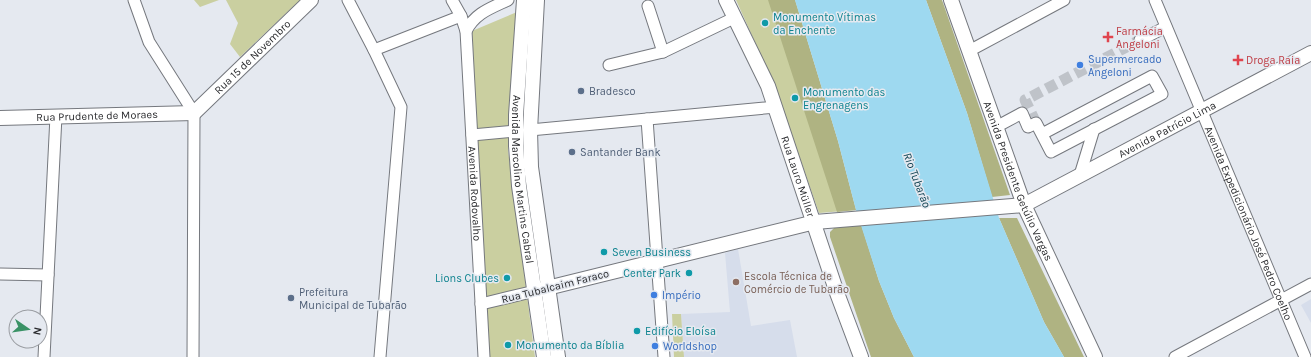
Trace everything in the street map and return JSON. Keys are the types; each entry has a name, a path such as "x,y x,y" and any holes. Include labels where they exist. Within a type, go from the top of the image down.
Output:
{"main road":[{"name":"Rua 15 de Novembro","path":"194,114 311,0"},
{"name":"Avenida Marcolino Martins Cabral","path":"524,0 516,131 519,186 558,357"},
{"name":"Avenida Marcolino Martins Cabral","path":"536,0 530,130 531,167 542,289 544,357"},
{"name":"Rua Lauro Müller","path":"726,0 768,86 776,106 837,293 861,357"},
{"name":"Avenida Presidente Getúlio Vargas","path":"952,0 996,127 1019,205 1095,357"},
{"name":"Avenida Patrício Lima","path":"1019,205 1080,175 1311,53"},
{"name":"Rua Prudente de Moraes","path":"0,118 194,114"},
{"name":"Rua Tubalcaim Faraco","path":"542,289 814,222 1019,205"}],"street":[{"path":"348,0 374,50 399,103 401,112 380,357"},
{"name":"Avenida Rodovalho","path":"452,0 461,16 466,31 484,357"},
{"path":"466,31 470,22 480,13 508,0"},
{"path":"969,51 1064,0"},
{"name":"Avenida Expedicionário José Pedro Coelho","path":"1155,0 1305,357"},
{"path":"137,1 149,42 194,114 193,357"},
{"path":"648,6 663,52"},
{"path":"374,50 461,16"},
{"path":"609,65 663,52 734,18"},
{"path":"1140,40 1166,27"},
{"path":"996,127 1022,113 1028,127 1036,123 1051,152 1162,94 1152,76 1042,134"},
{"path":"530,130 776,106"},
{"path":"44,357 56,116"},
{"path":"647,119 664,357"},
{"path":"1080,175 1094,129"},
{"path":"472,135 516,131"},
{"path":"0,274 48,275"},
{"path":"1175,357 1311,284"},
{"name":"Rua Tubalcaim Faraco","path":"481,304 542,289"}],"shaded area":[{"name":"Escola Técnica de Comércio de Tubarão","path":"738,249 751,326 790,320 797,357 684,357 681,314 730,312 725,253"},
{"path":"1311,299 1311,323 1301,305"}],"green space":[{"path":"194,0 219,0 200,7"},
{"path":"226,0 300,0 240,57 230,44 238,23"},
{"path":"736,0 795,0 856,210 819,213 776,89"},
{"path":"768,0 795,0 838,141 856,210 837,212"},
{"path":"926,0 942,0 1010,195 992,197 967,113"},
{"path":"517,12 508,150 535,357 489,357 472,31"},
{"path":"999,218 1017,218 1084,357 1064,357 1044,322"},
{"path":"861,224 879,281 894,318 914,357 871,357 830,237 830,232 835,227"},
{"path":"672,314 681,314 684,357 674,357"}],"water":[{"name":"Rio Tubarão","path":"795,0 926,0 967,113 999,218 1044,322 1064,357 914,357 894,318 879,281 856,210 838,141"}],"tunnel":[{"path":"1036,123 1025,100 1140,40"}],"place":[{"name":"Monumento Vítimas da Enchente","path":"765,23"},
{"name":"Farmácia Angeloni","path":"1108,37"},
{"name":"Droga Raia","path":"1238,60"},
{"name":"Supermercado Angeloni","path":"1080,65"},
{"name":"Bradesco","path":"581,91"},
{"name":"Monumento das Engrenagens","path":"795,98"},
{"name":"Santander Bank","path":"572,152"},
{"name":"Seven Business","path":"604,252"},
{"name":"Center Park","path":"689,273"},
{"name":"Lions Clubes","path":"507,278"},
{"name":"Escola Técnica de Comércio de Tubarão","path":"736,282"},
{"name":"Império","path":"654,295"},
{"name":"Prefeitura Municipal de Tubarão","path":"291,298"},
{"name":"Edifício Eloísa","path":"637,331"},
{"name":"Monumento da Bíblia","path":"508,345"},
{"name":"Worldshop","path":"655,346"}]}
